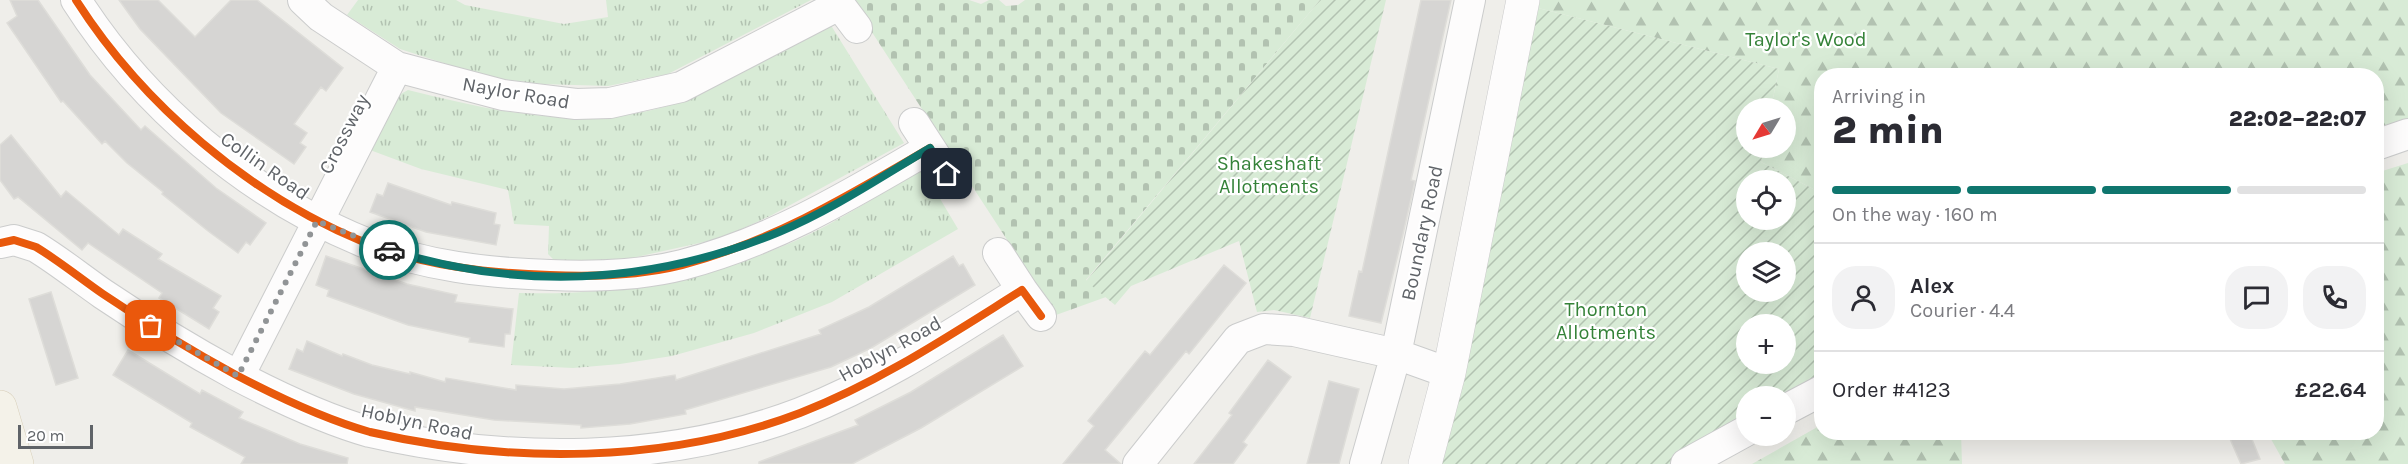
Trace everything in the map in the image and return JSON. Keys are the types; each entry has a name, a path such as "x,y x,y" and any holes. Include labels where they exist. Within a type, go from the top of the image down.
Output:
{"main road":[{"path":"1425,464 1449,373 1523,0"},
{"path":"0,407 16,464"}],"street":[{"name":"Collin Road","path":"76,0 97,32 141,87 222,159 317,221 368,243 454,267 502,274 607,277 679,266 781,231 822,211 930,148"},
{"name":"Naylor Road","path":"303,0 321,17 397,67 459,84 535,100 576,104 610,103 681,87 837,3 857,28"},
{"name":"Boundary Road","path":"1365,464 1396,354 1470,0"},
{"name":"Crossway","path":"238,376 397,67"},
{"path":"914,123 947,174"},
{"path":"2384,142 2408,134"},
{"name":"Hoblyn Road","path":"0,243 14,240 36,247 168,338 238,376 303,407 369,432 441,448 522,456 579,457 643,452 724,437 767,426 803,412 897,368 1022,290"},
{"path":"998,253 1041,316"},
{"path":"1138,464 1238,339 1264,329 1294,331 1396,354 1449,373"},
{"path":"1796,404 1814,395"},
{"path":"1686,464 1736,436"}],"green space":[{"path":"358,0 456,0 465,5 564,24 608,17 606,0 811,0 668,74 608,86 542,84 487,77 400,49 347,15"},
{"path":"851,0 969,0 981,4 989,0 999,0 1006,6 1018,5 1025,0 1320,0 1086,280 1106,297 1056,315"},
{"name":"Shakeshaft Allotments","path":"1320,0 1386,0 1310,318 1274,310 1257,312 1239,241 1131,286 1115,305 1086,281"},
{"name":"Taylor's Wood","path":"1540,0 2408,0 2408,136 2384,145 2384,68 1814,68 1814,189 1796,180 1796,170 1776,170 1761,162 1762,158 1796,158 1796,98 1773,98 1779,69 1538,8"},
{"name":"Thornton Allotments","path":"1538,8 1779,69 1773,98 1736,98 1736,158 1762,158 1761,162 1776,170 1736,170 1736,230 1796,230 1796,180 1814,189 1814,392 1796,394 1796,386 1736,386 1736,436 1686,464 1425,464"},
{"path":"828,26 832,27 904,143 772,215 722,238 623,260 554,260 548,254 549,226 514,224 508,190 421,169 370,150 399,95 408,90 475,106 542,116 610,117 643,112 690,98"},
{"path":"2408,163 2408,464 2285,464 2272,440 2384,440 2384,170"},
{"path":"923,170 958,229 832,302 754,333 672,356 573,368 511,365 519,293 590,292 625,288 660,283 728,266 795,241"},
{"path":"1814,429 1814,440 1961,440 1962,464 1752,464 1784,446 1796,446 1796,439"}],"building":[{"path":"10,0 38,0 90,75 141,130 145,126 216,188 266,223 250,245 246,242 238,253 162,194 163,192 127,163 105,141 102,144 63,101 61,102 7,23 17,16"},
{"path":"119,0 158,0 195,37 231,0 257,0 343,68 326,91 321,87 294,124 307,133 300,143 306,147 294,164 221,113 140,29"},
{"path":"1421,0 1451,0 1411,180 1415,181 1381,323 1349,316 1359,271 1362,272"},
{"path":"11,135 61,197 66,191 119,235 123,229 162,254 158,259 221,296 213,308 219,312 209,329 159,298 162,293 88,243 82,250 18,197 14,199 0,180 0,145"},
{"path":"388,183 451,205 452,202 496,213 494,224 500,225 496,245 426,232 370,212 377,194 383,196"},
{"path":"326,256 407,284 457,295 455,302 513,309 510,334 505,334 504,347 469,342 470,338 408,325 327,296 329,290 316,285"},
{"path":"953,256 959,266 963,264 975,285 871,348 831,367 685,410 686,414 630,424 581,428 581,425 494,420 415,407 415,411 354,394 289,369 297,349 303,352 307,341 342,356 343,354 372,365 410,374 410,372 445,382 446,378 516,390 516,385 564,389 620,384 675,375 676,380 821,334 819,330 869,307"},
{"path":"1224,265 1246,283 1189,354 1186,351 1105,450 1121,464 1063,464 1094,426 1088,421 1145,351 1150,355"},
{"path":"51,292 78,378 56,385 29,299"},
{"path":"1003,335 1023,366 921,428 852,464 759,464 759,462 858,425 855,420 911,392"},
{"path":"128,350 200,394 202,390 243,412 239,418 300,444 348,458 347,464 241,464 245,457 190,427 192,423 113,375"},
{"path":"1268,360 1291,377 1243,442 1247,445 1233,464 1194,464 1232,415 1229,413"},
{"path":"1329,381 1359,389 1339,464 1307,464"},
{"path":"2230,440 2252,440 2260,459 2241,464"}],"cycle path":[{"path":"76,0 103,39 133,76 167,111 241,173 281,200 366,243 388,251 456,267 526,274 583,276 632,274 682,265 748,243 810,216 930,148"},
{"path":"0,243 14,240 36,247 168,336 236,375 302,407 370,432 477,450 587,454 642,450 696,442 749,430 800,413 858,387 914,357 1022,290 1041,316"}],"way so far":[{"path":"151,326 168,338 238,376 317,221 389,250"}],"route":[{"path":"389,250 454,267 502,274 607,277 679,266 728,252 781,231 822,211 930,148 947,174"}]}
